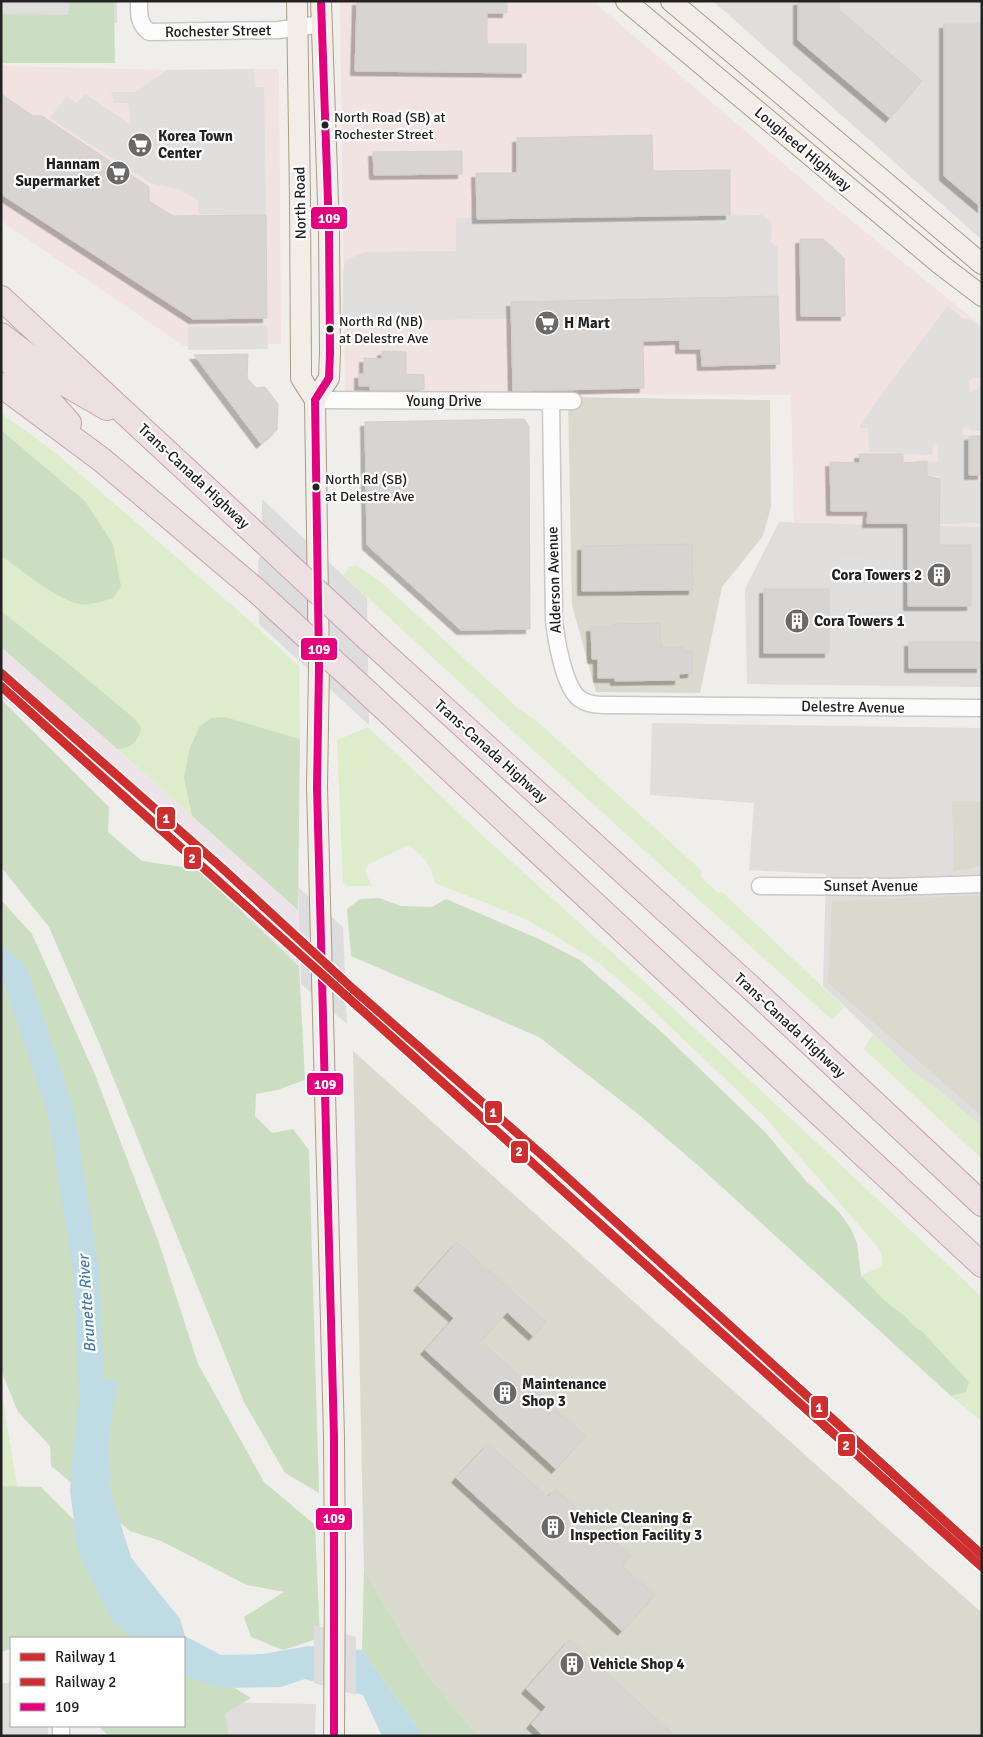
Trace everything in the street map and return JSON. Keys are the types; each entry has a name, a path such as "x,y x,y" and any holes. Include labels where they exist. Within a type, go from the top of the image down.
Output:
{"highway":[{"name":"Trans-Canada Highway","path":"1,298 368,639 761,997 982,1204"},
{"path":"1,336 62,382 141,427"},
{"path":"1,354 28,377 102,460"},
{"path":"1,385 102,460 258,592 982,1265"}],"main road":[{"name":"North Road","path":"296,1 301,378 315,400 329,378 321,1"},
{"name":"Lougheed Highway","path":"626,1 940,264 982,296"},
{"name":"Lougheed Highway","path":"671,1 982,264"},
{"path":"300,198 327,239 316,255 300,271"},
{"path":"315,400 319,666 317,787 334,1437 334,1736"}],"street":[{"name":"Rochester Street","path":"139,1 139,20 149,32 269,30 322,24"},
{"name":"Young Drive","path":"315,400 573,401"},
{"name":"Alderson Avenue","path":"551,401 552,608 564,671 573,690 581,700 596,704 724,705"},
{"name":"Delestre Avenue","path":"724,705 982,708"},
{"name":"Sunset Avenue","path":"760,886 889,887 982,884"}],"shaded area":[{"path":"1,1 117,1 117,23 1,22"},
{"path":"340,1 593,1 826,200 982,326 982,527 794,522 791,395 345,393"},
{"path":"713,1 982,1 982,240"},
{"name":"Korea Town Center","path":"1,63 3,66 167,70 279,69 281,344 184,346 1,221"},
{"path":"254,69 255,87 264,87 267,258 171,258 42,116 149,187 149,201 173,216 242,215 198,214 198,201 178,189 150,183 50,118 66,96 77,103 85,94 131,125 128,103 114,103 111,92 136,92 167,70"},
{"path":"762,215 772,222 771,243 778,247 778,296 510,302 508,308 511,314 510,319 342,321 345,261 364,252 456,251 456,218"},
{"path":"947,306 966,320 968,318 982,328 982,378 973,378 969,381 970,392 980,386 982,387 982,431 972,431 964,426 962,431 963,435 969,436 969,481 982,481 982,523 939,524 940,476 927,476 927,461 938,462 938,444 933,443 932,455 869,452 868,428 860,428 860,424"},
{"path":"267,325 268,349 188,350 188,327"},
{"path":"568,397 770,400 771,507 763,536 722,587 700,693 596,692 572,605"},
{"path":"779,522 982,527 982,687 747,684 745,589"},
{"path":"840,557 892,558 891,588 885,581 869,576 860,578 851,584 832,583 832,562 839,562"},
{"path":"1,647 299,911 299,966 197,869 1,697"},
{"path":"652,723 982,728 982,1127 937,1089 912,1071 823,986 826,874 749,870 754,803 650,795"},
{"path":"952,801 982,801 982,866 954,871"},
{"path":"982,895 982,1116 828,983 832,901"},
{"path":"353,1051 982,1613 982,1736 478,1736 426,1673 364,1570"},
{"path":"1,1683 10,1683 10,1727 48,1727 48,1736 1,1736"},
{"path":"216,1702 316,1704 315,1736 215,1736"}],"green space":[{"path":"70,1 114,1 115,63 1,63 1,14 68,15"},
{"path":"1,413 57,454 250,621 299,666 300,739 225,717 199,727 189,750 184,778 192,816 117,749 125,748 135,719 1,611 1,556 61,597 113,544 85,501 1,430"},
{"path":"1,430 85,501 113,544 121,586 113,598 88,604 69,601 49,590 1,556"},
{"path":"357,566 381,582 519,709 539,723 702,871 701,877 718,893 722,892 844,1007 832,1020 343,575 350,567"},
{"path":"1,611 135,719 141,728 136,741 130,746 117,749 1,647"},
{"path":"1,699 109,807 108,832 142,861 197,869 299,966 305,1080 277,1090 256,1094 255,1116 272,1133 293,1129 309,1150 319,1493 285,1473 244,1402 100,1045 49,927 1,867"},
{"path":"225,717 300,739 298,910 192,816 184,778 189,750 199,727 211,718"},
{"path":"368,727 482,835 648,985 982,1297 982,1422 951,1396 966,1392 969,1382 922,1331 884,1300 861,1276 881,1266 883,1259 878,1247 764,1116 641,999 599,963 527,920 435,883 432,871 426,861 409,845 369,864 365,871 372,886 346,886 343,882 337,740"},
{"path":"379,898 401,906 432,907 446,899 539,939 580,960 666,1036 766,1133 806,1181 839,1212 851,1229 857,1243 861,1276 884,1300 922,1331 969,1382 966,1392 951,1396 701,1168 638,1114 539,1037 351,956 347,909 360,899"},
{"path":"1,900 32,934 94,1072 159,1243 198,1364 264,1482 315,1525 320,1638 283,1650 251,1637 244,1617 284,1592 247,1585 161,1541 130,1531 51,1466 50,1446 18,1412 1,1370"},
{"path":"873,1034 912,1071 937,1089 982,1127 982,1159 864,1049"},
{"path":"1,1388 21,1509 1,1492"},
{"path":"1,1485 41,1487 107,1553 160,1637 10,1637 10,1648 1,1653"},
{"path":"364,1570 426,1673 478,1736 424,1736 362,1650"},
{"path":"185,1658 251,1698 225,1714 229,1736 109,1736 99,1727 185,1727"}],"water":[{"path":"83,1379 118,1380 108,1444 111,1476 99,1512 117,1540 180,1619 185,1636 221,1655 263,1654 309,1646 362,1650 424,1736 382,1736 363,1695 305,1679 281,1687 222,1688 185,1676 185,1637 132,1637 112,1621 78,1552 70,1491 76,1420"}],"pier":[{"path":"262,499 367,598 369,725 259,624 258,559 262,555"},
{"path":"298,887 343,927 347,1024 301,984"},
{"path":"314,1625 356,1637 356,1695 314,1683"}],"building":[{"path":"357,1 507,1 507,13 487,13 487,44 526,44 526,73 355,71"},
{"path":"798,1 839,1 839,10 922,81 890,118 798,40"},
{"path":"944,24 982,24 982,208 944,176"},
{"path":"1,94 33,116 42,116 149,187 149,201 173,216 266,215 267,318 193,319 1,194"},
{"path":"652,135 653,171 730,170 730,215 477,219 476,173 517,173 517,138"},
{"path":"462,151 462,174 374,175 373,152"},
{"path":"800,239 823,239 844,258 845,316 801,316"},
{"path":"778,296 780,364 702,366 701,349 680,349 680,340 643,341 644,388 513,391 511,302"},
{"path":"382,351 406,352 406,374 424,375 424,390 370,390 370,386 359,386 359,374 364,374 364,358 382,359"},
{"path":"248,354 247,378 256,388 265,387 278,404 277,430 261,444 194,355"},
{"path":"524,419 529,426 530,629 461,630 367,545 365,422"},
{"path":"969,436 982,436 982,475 969,475"},
{"path":"859,454 903,454 903,463 927,461 927,476 940,479 939,545 971,545 971,606 908,606 908,523 867,523 868,511 831,511 830,462 860,463"},
{"path":"692,544 693,590 582,591 582,546"},
{"name":"Cora Towers 1","path":"764,589 829,589 829,653 764,653"},
{"path":"660,623 661,647 683,647 683,651 692,651 692,673 679,674 679,680 615,681 615,678 598,678 598,659 592,659 591,627 613,627 613,624"},
{"path":"909,642 981,642 981,668 909,668"},
{"name":"Maintenance Shop 3","path":"457,1242 546,1322 533,1336 507,1312 481,1341 585,1436 556,1469 425,1350 454,1318 418,1286"},
{"name":"Vehicle Cleaning & Inspection Facility 3","path":"488,1444 548,1497 555,1489 631,1556 622,1566 655,1595 622,1631 456,1478"},
{"name":"Vehicle Shop 4","path":"570,1639 675,1736 543,1736 531,1724 546,1707 526,1689"}],"waterway":[{"name":"Brunette River","path":"1,961 15,974 61,1112 86,1271 93,1415"},
{"name":"Brunette River","path":"96,1471 96,1489 118,1559"}],"rail line":[{"name":"1","path":"1,673 222,868 353,989 550,1162 982,1555"},
{"name":"2","path":"1,686 982,1567"}],"transit line":[{"name":"109","path":"321,1 329,231 330,352 329,378 315,400 319,666 317,787 334,1437 334,1736"}],"place":[{"name":"North Road (SB) at Rochester Street","path":"325,125"},
{"name":"Korea Town Center","path":"140,145"},
{"name":"Hannam Supermarket","path":"118,173"},
{"name":"H Mart","path":"547,323"},
{"name":"North Rd (NB) at Delestre Ave","path":"330,329"},
{"name":"North Rd (SB) at Delestre Ave","path":"316,487"},
{"name":"Cora Towers 2","path":"939,575"},
{"name":"Cora Towers 1","path":"797,621"},
{"name":"Maintenance Shop 3","path":"505,1393"},
{"name":"Vehicle Cleaning & Inspection Facility 3","path":"553,1527"},
{"name":"Vehicle Shop 4","path":"572,1664"}]}
